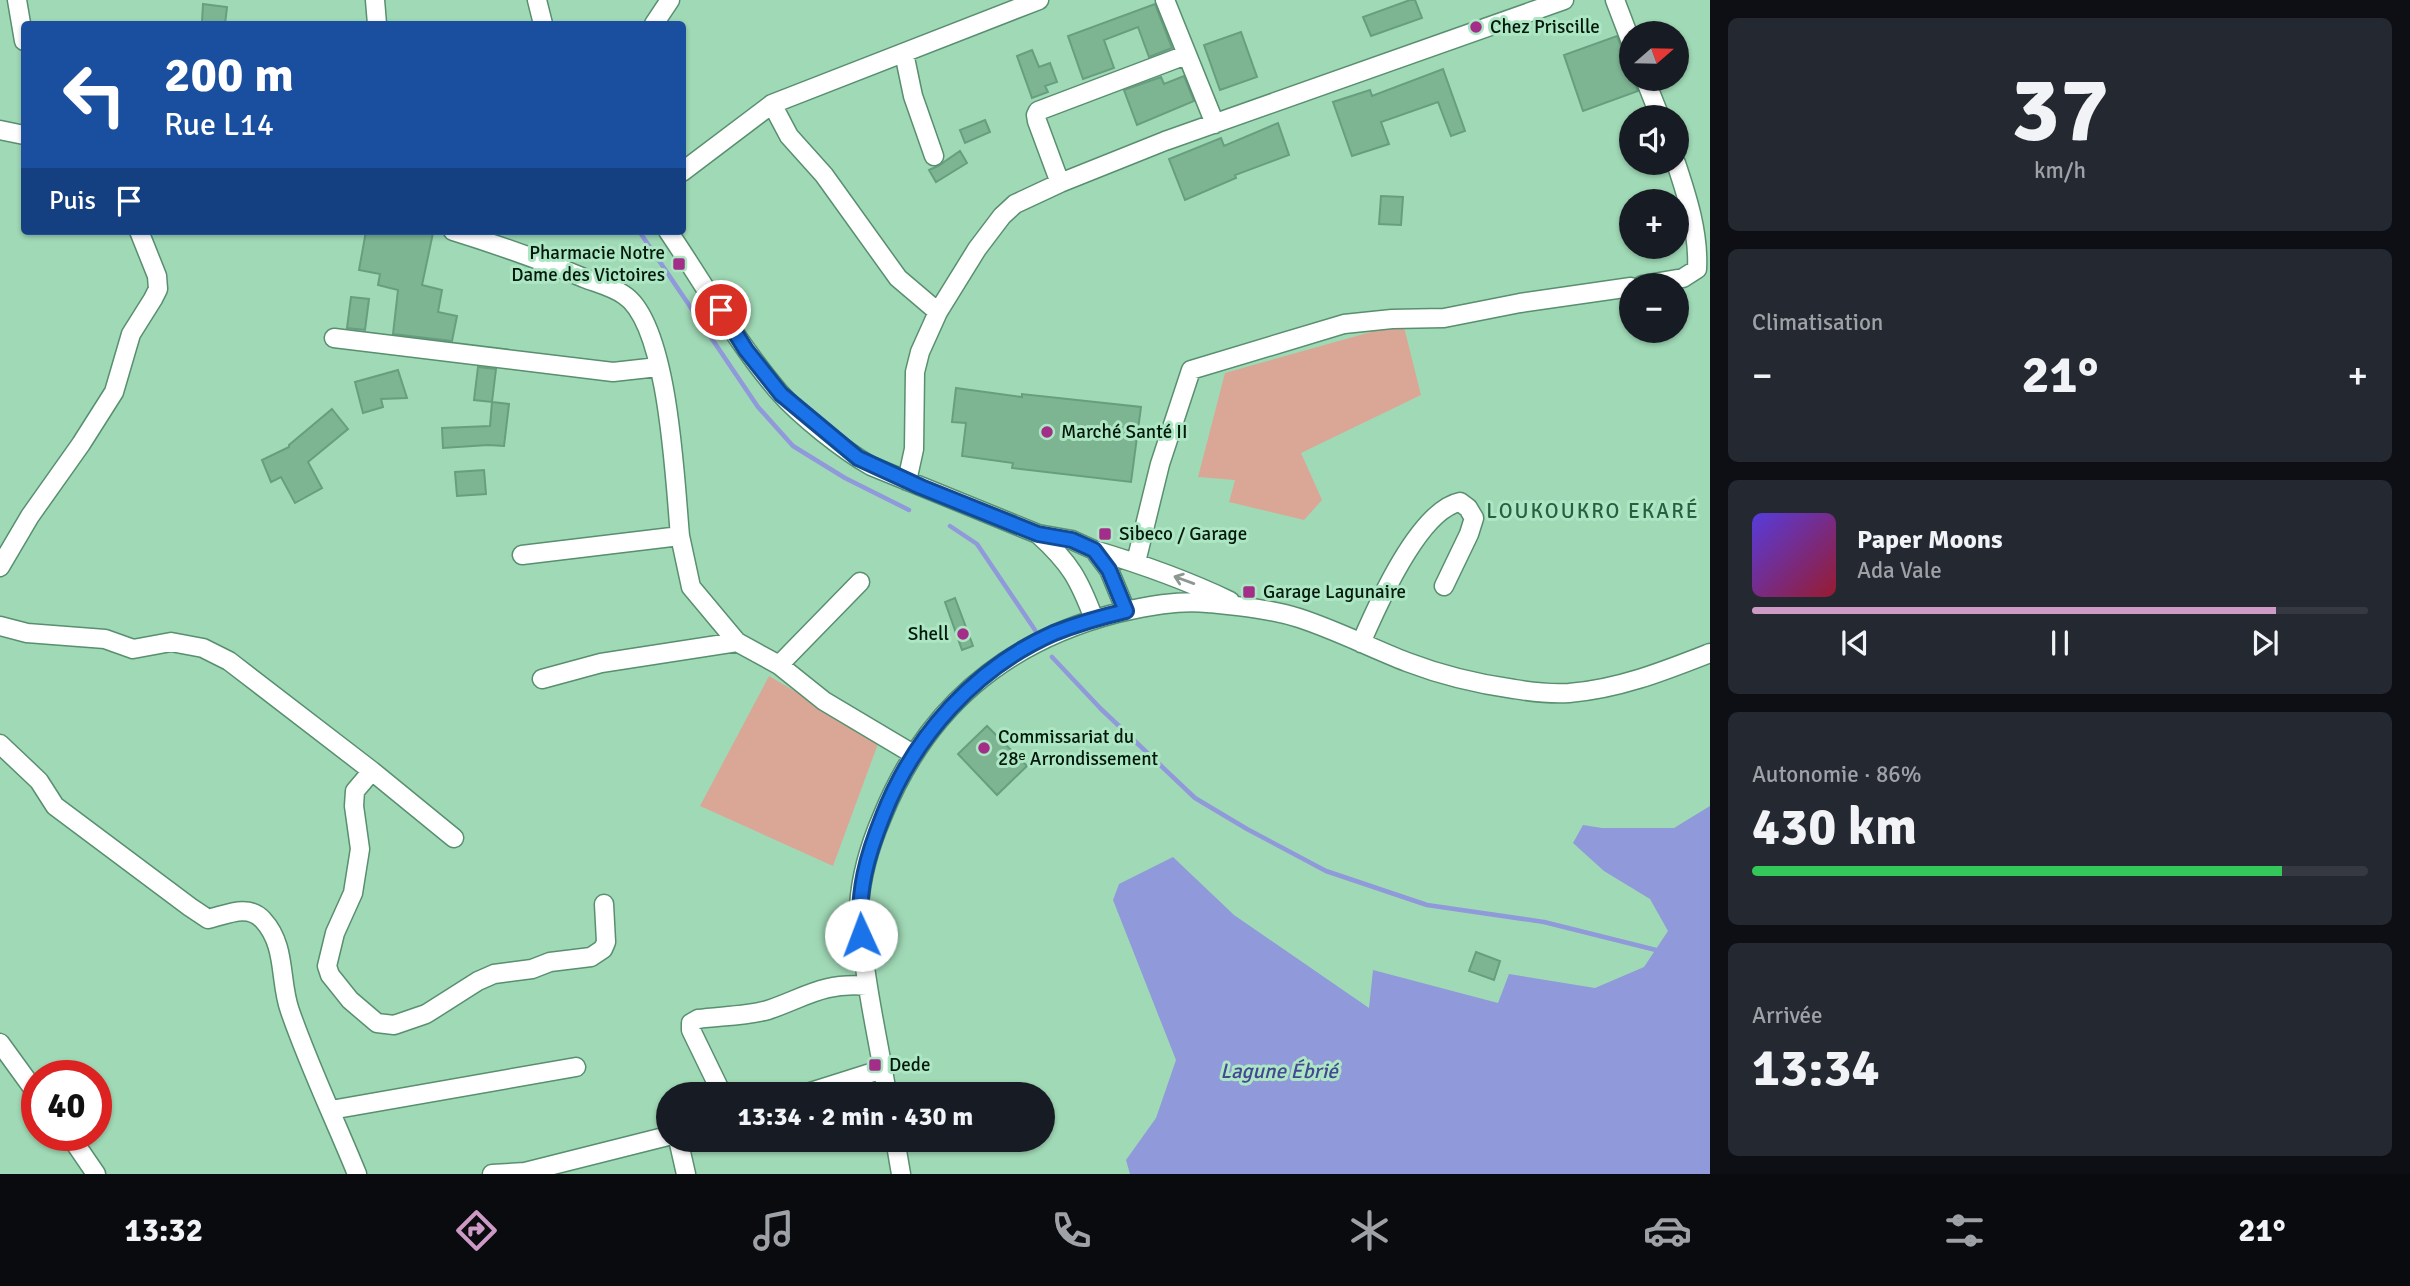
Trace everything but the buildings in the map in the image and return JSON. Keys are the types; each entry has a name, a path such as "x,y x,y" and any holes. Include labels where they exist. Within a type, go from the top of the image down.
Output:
{"street":[{"path":"17,0 21,23"},
{"path":"375,0 377,21"},
{"path":"537,0 542,21"},
{"path":"656,21 670,0"},
{"path":"686,169 772,104 1039,0"},
{"path":"1165,0 1215,124"},
{"path":"907,481 915,449 915,372 920,352 938,312 977,250 1015,204 1165,141 1564,0"},
{"path":"1615,0 1623,21"},
{"path":"904,54 913,96 933,156"},
{"path":"1060,183 1037,121 1038,111 1186,55"},
{"path":"772,104 789,136 824,176 898,278 938,312"},
{"path":"0,130 21,134"},
{"path":"1680,175 1698,253 1697,269 1689,274"},
{"path":"0,567 30,516 114,392 131,334 158,289 156,276 141,235"},
{"path":"465,235 534,257 624,295 641,311 653,341 665,394 680,536 691,587 737,642 779,665 824,701 913,754"},
{"path":"671,235 746,350 781,394 858,458 907,481 1038,534 1072,540 1094,550 1136,562 1195,584 1246,608"},
{"path":"1136,562 1160,464 1191,370 1345,324 1392,319 1444,318 1510,304 1619,289"},
{"path":"334,338 613,372 658,367"},
{"path":"1361,643 1381,597 1415,541 1447,504 1460,502 1474,518 1444,586"},
{"path":"1038,534 1067,562 1076,575 1094,619"},
{"path":"522,555 680,536"},
{"path":"1094,550 1109,570 1126,611"},
{"path":"779,665 860,582"},
{"path":"885,1082 867,986 858,908 867,858 886,807 913,754 946,712 995,668 1052,634 1126,611 1181,603 1246,608 1298,618 1410,663 1464,680 1545,693 1569,693 1640,680 1710,653"},
{"path":"0,626 27,633 105,639 133,649 171,642 204,648 229,662 372,771 454,838"},
{"path":"542,679 601,663 737,642"},
{"path":"0,744 39,781 55,806 208,919 240,911 249,911 262,918 281,957 288,1007 357,1174"},
{"path":"372,771 355,791 354,806 360,849 353,893 335,933 327,966 330,975 350,1000 377,1023 394,1024 426,1014 494,974 532,969 550,962 591,957 603,949 606,942 604,904"},
{"path":"716,1082 691,1030 691,1024 698,1019 765,1010 843,983 867,986"},
{"path":"0,1044 21,1072"},
{"path":"331,1110 576,1067"},
{"path":"842,1082 883,1069"},
{"path":"492,1174 525,1173 656,1139"},
{"path":"80,1151 96,1174"},
{"path":"681,1152 686,1174"},
{"path":"897,1152 901,1174"}],"shaded area":[{"path":"1403,323 1421,395 1301,453 1322,500 1304,520 1229,502 1235,480 1198,477 1225,373"},
{"path":"769,676 879,741 833,866 700,806"}],"water":[{"name":"Lagune Ébrié","path":"1710,806 1710,1174 1130,1174 1126,1160 1156,1118 1176,1060 1113,900 1119,884 1173,857 1234,915 1369,1008 1373,970 1498,1003 1509,974 1595,988 1644,967 1668,931 1650,899 1604,871 1573,843 1583,825 1602,828 1674,828"}],"waterway":[{"path":"642,235 758,407 793,446 845,478 909,510"},
{"path":"950,526 977,544 1035,630"},
{"path":"1052,657 1101,709 1195,798 1326,871 1427,905 1544,922 1660,951"}],"place":[{"name":"Chez Priscille","path":"1476,27"},
{"name":"Pharmacie Notre Dame des Victoires","path":"679,264"},
{"name":"Marché Santé II","path":"1047,432"},
{"name":"Sibeco / Garage","path":"1105,534"},
{"name":"Garage Lagunaire","path":"1249,592"},
{"name":"Shell","path":"963,634"},
{"name":"Commissariat du 28ᵉ Arrondissement","path":"984,748"},
{"name":"Dede","path":"875,1065"}],"district":[{"name":"LOUKOUKRO EKARÉ","path":"1593,511"}],"route":[{"path":"721,310 746,350 781,394 858,458 921,487 1038,534 1072,540 1094,550 1109,570 1126,611 1062,630 1014,655 965,693 946,712 913,754 895,787 875,835 867,858 858,908 861,935"}]}
